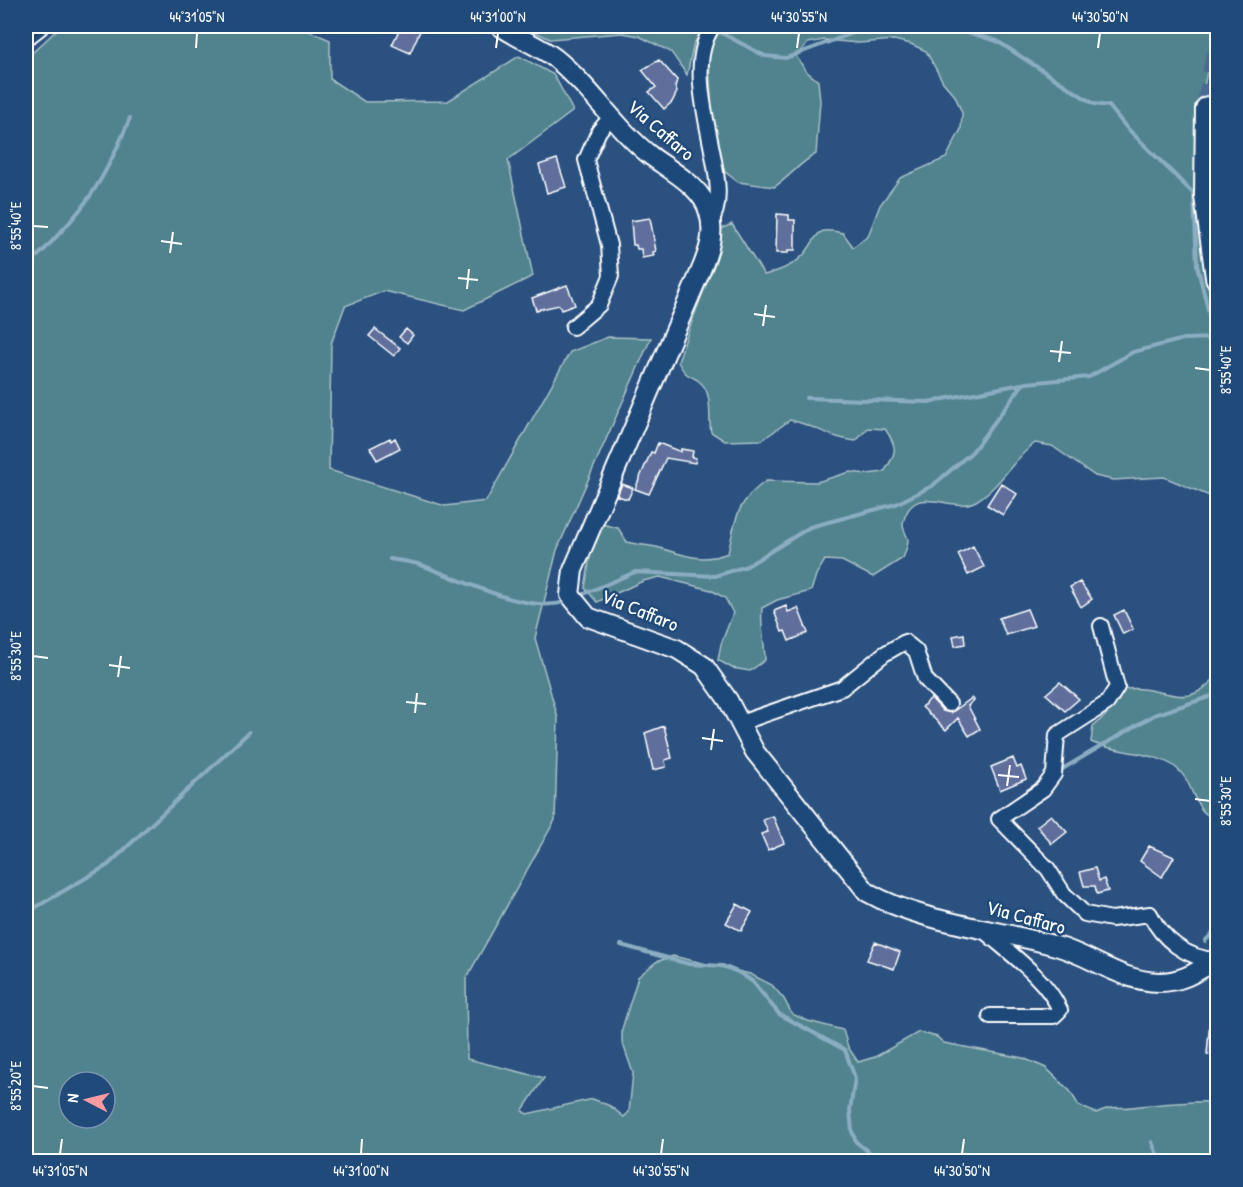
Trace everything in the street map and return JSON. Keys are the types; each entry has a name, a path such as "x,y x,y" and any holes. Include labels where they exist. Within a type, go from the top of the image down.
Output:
{"highway":[{"path":"1208,110 1207,195 1218,277"}],"street":[{"path":"26,36 39,26"},
{"name":"Via Caffaro","path":"500,26 555,59 590,89 611,117 649,154 689,184 703,199 709,212 710,249 573,570 570,595 588,617 677,649 704,666 728,699 755,752 867,892 893,907 1058,946 1125,977 1143,981 1176,981 1192,976 1217,960"},
{"path":"710,222 715,217 718,201 713,157 700,85 703,39 713,26"},
{"path":"573,327 599,305 610,276 609,245 586,160 598,131 611,117"},
{"path":"1101,626 1117,687 1107,703 1057,735 1054,774 1043,789 999,819 1048,868 1064,894 1084,914 1112,919 1150,914 1156,927 1187,954 1203,960 1217,960"},
{"path":"740,723 842,688 885,654 905,642 916,651 925,679 949,704"},
{"path":"980,928 1029,970 1055,1000 1060,1010 1054,1016 990,1017"}],"green space":[{"path":"61,26 134,26 165,31 203,26 297,26 330,40 330,79 365,102 448,101 519,56 554,75 573,111 508,160 533,276 464,310 384,291 345,306 331,344 329,470 445,506 486,501 570,352 608,337 651,338 557,550 535,638 558,718 555,820 466,979 467,1059 544,1078 522,1111 527,1114 593,1099 610,1106 624,1117 629,1112 633,1073 622,1041 622,1029 638,977 656,962 673,956 750,974 772,985 784,999 792,1014 808,1021 843,1030 848,1047 858,1062 875,1057 919,1032 937,1037 944,1043 1023,1058 1046,1068 1070,1091 1079,1106 1096,1113 1111,1108 1185,1102 1217,1102 1217,1161 26,1161 26,54 32,53"},
{"path":"522,26 706,26 694,43 687,75 671,52 639,36 622,33 550,39"},
{"path":"724,26 1216,26 1204,87 1197,144 1197,207 1204,270 1217,319 1217,497 1164,477 1113,480 1095,476 1052,446 1035,443 985,495 976,501 955,504 924,500 915,503 908,510 903,523 908,540 903,558 873,577 842,561 825,560 816,575 811,591 777,600 762,608 765,660 750,671 732,668 718,660 721,644 733,613 725,598 711,590 660,577 643,581 597,602 585,588 593,539 602,524 618,528 627,542 694,557 719,556 728,553 735,521 742,504 766,481 817,482 850,472 867,474 884,472 893,455 894,446 885,429 868,428 856,441 839,438 790,420 762,440 725,441 711,432 709,401 705,389 699,381 685,372 678,362 708,279 721,229 732,224 764,275 793,264 806,252 816,236 823,231 843,233 853,247 868,236 880,205 900,178 946,158 961,129 962,113 955,96 943,82 926,51 911,44 894,40 859,43 824,40 808,43 796,56 806,71 818,81 820,101 816,154 774,187 738,182 724,171 712,113 708,44"},
{"path":"1217,675 1217,821 1202,810 1188,782 1175,767 1147,755 1091,742 1093,726 1105,716 1125,689 1152,690 1185,696 1206,687"}],"building":[{"path":"401,26 420,31 410,53 392,45"},
{"path":"659,60 677,80 675,87 677,92 672,102 664,109 649,92 656,87 642,70"},
{"path":"557,159 566,187 547,193 539,165"},
{"path":"777,214 789,215 789,220 795,220 795,250 788,250 788,253 776,253"},
{"path":"650,218 656,251 653,252 654,256 642,258 641,249 633,245 631,221"},
{"path":"567,285 575,305 561,310 559,305 536,310 532,298"},
{"path":"375,329 400,348 394,356 369,336"},
{"path":"406,329 413,335 407,343 399,337"},
{"path":"390,438 391,441 395,438 400,448 377,460 370,448"},
{"path":"658,443 681,452 681,449 693,451 692,457 696,458 695,463 666,458 649,494 635,489 651,452 654,453"},
{"path":"1001,483 1017,494 1003,515 987,505"},
{"path":"622,484 633,488 628,499 617,496"},
{"path":"973,546 984,567 968,575 958,554"},
{"path":"1080,582 1092,599 1081,607 1070,587"},
{"path":"786,606 788,612 798,608 808,633 789,641 785,631 782,632 774,611"},
{"path":"1027,609 1034,626 1006,635 999,618"},
{"path":"1124,610 1133,629 1123,634 1114,615"},
{"path":"964,634 965,644 955,646 953,636"},
{"path":"1060,682 1079,699 1065,711 1046,694"},
{"path":"931,698 943,711 951,713 972,698 974,700 968,706 980,729 969,736 958,718 946,730 922,707"},
{"path":"664,726 672,758 665,760 666,767 653,770 645,733"},
{"path":"1013,758 1017,768 1021,766 1026,779 1000,790 991,767"},
{"path":"1051,815 1067,832 1052,844 1037,826"},
{"path":"773,816 784,843 768,850 761,834 768,832 763,820"},
{"path":"1149,846 1174,857 1162,877 1140,861"},
{"path":"1095,868 1099,881 1104,879 1108,891 1097,894 1095,886 1084,886 1080,872"},
{"path":"737,904 752,912 741,931 726,923"},
{"path":"875,942 900,952 894,969 867,960"},
{"path":"1210,1020 1218,1021 1218,1056 1207,1054"}],"waterway":[{"path":"714,29 765,56 786,58 872,26"},
{"path":"884,26 893,30 936,28 970,33 997,41 1094,104 1109,106 1126,127 1194,194 1197,265 1215,338"},
{"path":"26,263 46,248 91,195 108,166 130,118"},
{"path":"806,398 928,402 1027,383 1089,377 1133,352 1184,339 1218,338"},
{"path":"577,597 635,572 715,576 747,566 810,527 896,504 932,486 972,452 1023,384"},
{"path":"390,559 421,565 514,600 533,604 567,601"},
{"path":"1059,771 1154,715 1218,694"},
{"path":"26,913 108,865 249,732"},
{"path":"1205,941 1216,930 1218,923"},
{"path":"621,945 689,964 723,966 740,973 753,982 779,1014 845,1050 855,1078 850,1110 852,1131 856,1142 882,1162"},
{"path":"1152,1142 1160,1162"}],"tunnel":[{"path":"1208,109 1218,54"}]}
